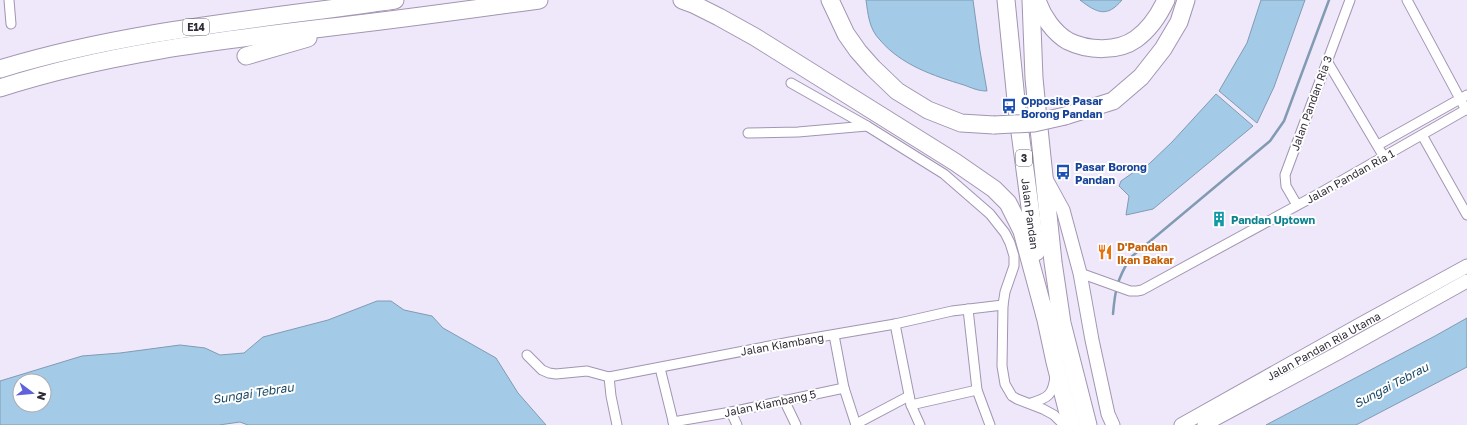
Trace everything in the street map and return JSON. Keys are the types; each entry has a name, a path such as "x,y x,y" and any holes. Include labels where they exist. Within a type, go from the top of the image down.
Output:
{"highway":[{"name":"E14","path":"0,69 81,47 203,26 395,0"},
{"name":"E14","path":"0,88 34,77 81,65 203,42 358,24 539,0"},
{"path":"682,0 713,13 755,37 955,162 991,187 1008,203 1022,231 1045,316"},
{"path":"830,0 846,34 858,51 873,68 898,91 928,110 961,123 994,125 1034,123 1065,116 1113,101 1141,77 1162,49 1179,22 1186,0"},
{"name":"Jalan Pandan","path":"1006,0 1017,110 1045,316 1071,425"},
{"name":"Jalan Pandan","path":"1031,0 1034,78 1053,262 1062,323 1088,425"},
{"path":"1038,0 1048,22 1057,32 1069,41 1086,47 1099,48 1112,48 1136,39 1154,22 1166,0"},
{"path":"246,56 358,24"}],"street":[{"path":"9,0 11,24"},
{"name":"Jalan Pandan Ria 3","path":"1297,205 1286,186 1285,174 1350,0"},
{"path":"1408,0 1464,97 1467,109"},
{"path":"1327,61 1384,156"},
{"path":"790,83 867,126 944,174 990,214 1005,233 1014,256 1014,266 1005,292 1003,305 1003,377 1012,396 1031,403 1054,415 1064,425"},
{"path":"1378,145 1464,97"},
{"name":"Jalan Pandan Ria 1","path":"1080,273 1125,290 1134,292 1142,290 1467,109"},
{"path":"748,133 798,132 867,126"},
{"path":"1422,135 1467,215"},
{"path":"1043,173 1063,210 1080,273 1092,340 1108,414 1113,425"},
{"name":"Jalan Pandan Ria Utama","path":"1201,422 1467,266"},
{"name":"Jalan Pandan Ria Utama","path":"1180,425 1201,422 1338,353 1467,281"},
{"name":"Jalan Kiambang","path":"609,377 790,342 895,324 952,311 1003,305"},
{"path":"968,309 978,390 990,425"},
{"path":"895,324 911,406 920,425"},
{"path":"834,334 844,388 856,425 909,396"},
{"path":"527,355 542,370 549,373 556,374 587,371 609,377 617,425"},
{"path":"1031,403 1044,399 1051,392 1054,386 1055,362"},
{"path":"660,368 673,424"},
{"name":"Jalan Kiambang 5","path":"673,424 844,388"},
{"path":"911,406 978,390"},
{"path":"784,400 796,425"},
{"path":"731,412 737,425"}],"water":[{"path":"866,0 973,0 987,91 975,89 941,78 908,63 888,49 873,31 867,11"},
{"path":"1080,0 1122,0 1112,9 1102,12 1092,8"},
{"path":"1261,0 1305,0 1274,87 1257,123 1219,91 1247,43"},
{"path":"1216,94 1253,126 1153,209 1126,215 1129,196 1119,186 1121,181 1149,164 1172,142"},
{"name":"Sungai Tebrau","path":"377,301 391,301 404,310 432,316 443,328 496,358 518,393 546,425 248,425 240,422 219,425 0,425 0,381 12,377 12,413 52,413 52,373 26,373 82,356 120,353 180,345 205,348 220,355 244,353 263,337 328,320"},
{"name":"Sungai Tebrau","path":"1467,318 1467,367 1356,425 1266,425 1435,336"}],"waterway":[{"path":"1113,314 1117,285 1130,258 1270,141 1284,121 1329,0"}],"place":[{"name":"Opposite Pasar Borong Pandan","path":"1009,106"},
{"name":"Pasar Borong Pandan","path":"1063,172"},
{"name":"Pandan Uptown","path":"1219,219"},
{"name":"D'Pandan Ikan Bakar","path":"1105,252"}]}
